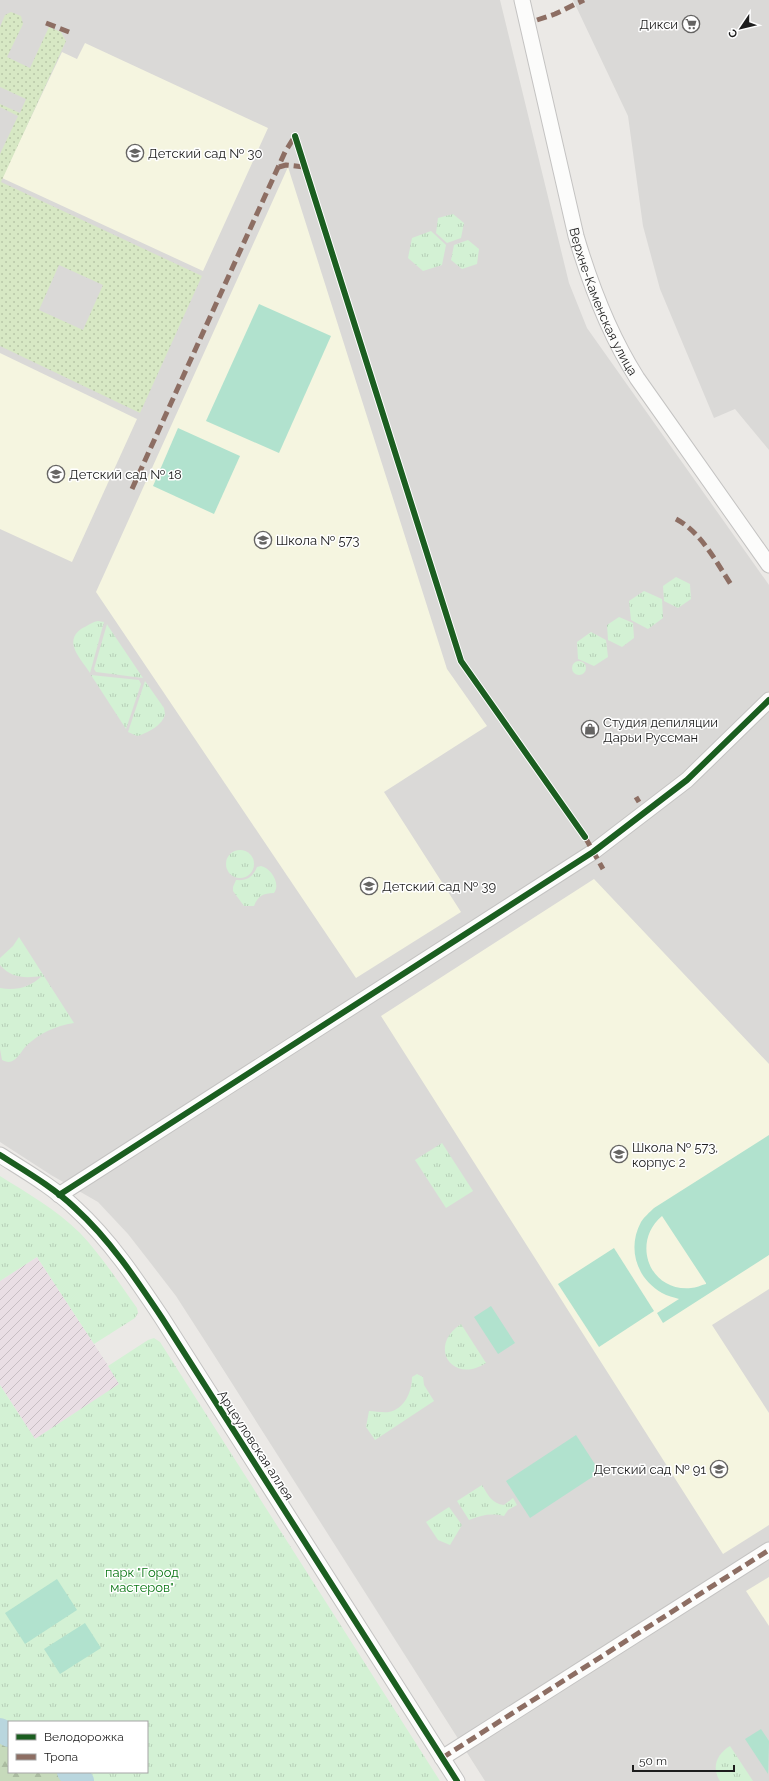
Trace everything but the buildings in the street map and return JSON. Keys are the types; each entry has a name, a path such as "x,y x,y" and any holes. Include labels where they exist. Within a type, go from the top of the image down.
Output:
{"street":[{"name":"Верхне-Каменская улица","path":"522,0 576,236 585,268 607,324 621,353 769,565"},
{"path":"59,1195 593,852 687,780 769,700"},
{"name":"Арцеуловская аллея","path":"0,1155 59,1195 75,1208 102,1235 131,1271 456,1781"},
{"path":"442,1758 769,1550"}],"shaded area":[{"path":"0,0 500,0 569,283 587,328 769,585 769,1781 485,1781 176,1296 128,1234 98,1202 51,1175 0,1142"},
{"path":"573,0 769,0 769,450 735,409 714,418 660,289 643,226 628,116"},
{"name":"Детский сад № 30","path":"85,43 268,128 203,271 2,178 62,52 77,59"},
{"name":"Школа № 573","path":"288,167 447,669 487,726 384,792 461,912 356,978 96,592"},
{"name":"Детский сад № 18","path":"0,353 137,419 72,562 0,529"},
{"name":"Школа № 573, корпус 2","path":"594,879 769,1064 769,1289 712,1325 769,1413 769,1525 723,1554 381,1016"},
{"path":"37,1257 120,1384 35,1439 0,1385 0,1281"},
{"path":"769,1577 769,1626 746,1591"}],"green space":[{"path":"11,12 21,16 23,24 7,57 30,68 49,27 61,32 66,41 1,182 202,276 140,413 0,346 0,154 18,116 0,107 0,104 20,113 26,99 0,87 0,27 5,15","holes":["59,265 103,285 83,330 39,310"]},
{"path":"453,214 464,223 461,238 447,243 436,233 438,218"},
{"path":"431,231 446,245 442,265 423,271 408,258 412,238"},
{"path":"468,240 479,249 477,264 462,269 451,260 454,245"},
{"path":"259,304 331,336 279,453 206,421"},
{"path":"178,428 240,456 214,514 153,486"},
{"path":"676,577 690,584 691,599 678,608 664,601 663,586"},
{"path":"644,591 662,599 663,618 648,629 631,620 629,601"},
{"path":"619,617 633,623 634,638 622,647 608,640 607,625"},
{"path":"98,621 104,622 90,673 75,651 74,639 76,634 81,629"},
{"path":"107,624 143,678 96,672 94,669"},
{"path":"591,632 606,640 608,657 594,666 578,659 577,642"},
{"path":"576,661 582,661 586,665 586,671 582,675 576,675 572,671 572,665"},
{"path":"91,675 139,680 141,684 126,729"},
{"path":"145,681 164,708 165,714 164,718 158,725 146,733 137,736 128,732"},
{"path":"240,850 250,854 254,864 250,874 240,878 230,874 226,864 230,854"},
{"path":"257,867 265,867 274,877 276,881 276,889 274,893 261,896 254,906 244,906 233,891 233,887 236,880 249,878"},
{"path":"19,937 74,1023 54,1028 42,1034 26,1046 16,1059 8,1062 2,1060 0,1049 0,988 12,989 23,987 33,983 42,976 25,977 14,975 9,973 0,965 0,958 13,946"},
{"path":"769,1135 769,1255 663,1323 657,1313 679,1299 666,1295 653,1287 640,1271 636,1262 635,1252 637,1232 641,1222 654,1208","holes":["662,1216 706,1283 693,1288 676,1287 664,1282 655,1274 649,1263 646,1251 648,1239 653,1227"]},
{"path":"442,1143 473,1191 446,1208 415,1160"},
{"path":"0,1176 52,1209 80,1233 137,1308 138,1313 135,1318 94,1344 37,1257 0,1281"},
{"path":"614,1248 654,1311 599,1347 558,1284"},
{"path":"491,1306 515,1343 498,1354 474,1317"},
{"path":"461,1324 486,1363 474,1369 463,1369 454,1366 448,1360 445,1352 446,1342 451,1333"},
{"name":"парк \"Город мастеров\"","path":"154,1338 160,1342 440,1781 77,1781 65,1773 148,1773 148,1721 8,1721 8,1737 0,1732 0,1385 35,1439 119,1384 108,1366 148,1340"},
{"path":"417,1374 423,1377 424,1385 434,1401 375,1440 366,1427 369,1411 389,1412 399,1407 409,1393 412,1377"},
{"path":"576,1435 600,1472 530,1518 506,1481"},
{"path":"482,1485 496,1503 504,1505 513,1498 517,1505 508,1510 504,1516 486,1515 469,1520 457,1501"},
{"path":"449,1507 462,1525 450,1545 438,1540 426,1522"},
{"path":"57,1579 77,1610 25,1644 5,1613"},
{"path":"85,1623 101,1648 60,1674 44,1649"},
{"path":"0,1674 9,1721 8,1773 105,1773 117,1781 0,1781"},
{"path":"761,1729 769,1741 768,1774 745,1739"},
{"path":"730,1746 753,1781 720,1781 716,1771 717,1761 725,1749"}],"waterway":[{"path":"0,1730 8,1734"},
{"path":"70,1773 82,1781"}],"marked path":[{"path":"537,20 555,14 584,0"},
{"path":"46,23 69,32"},
{"path":"132,489 285,152 295,136"},
{"path":"279,167 286,165 304,167"},
{"path":"676,519 701,540 732,586"},
{"path":"636,797 639,802"},
{"path":"585,837 603,869"},
{"path":"442,1758 769,1550"}],"cycle path":[{"path":"295,136 461,661 585,837"},
{"path":"59,1195 593,852 687,780 769,700"},
{"path":"0,1155 48,1186 75,1208 100,1233 132,1274 162,1318 457,1781"}],"place":[{"name":"Дикси","path":"691,24"},
{"name":"Детский сад № 30","path":"135,153"},
{"name":"Детский сад № 18","path":"56,474"},
{"name":"Школа № 573","path":"263,540"},
{"name":"Студия депиляции Дарьи Руссман","path":"590,729"},
{"name":"Детский сад № 39","path":"369,886"},
{"name":"Школа № 573, корпус 2","path":"619,1154"},
{"name":"Детский сад № 91","path":"719,1469"}]}
